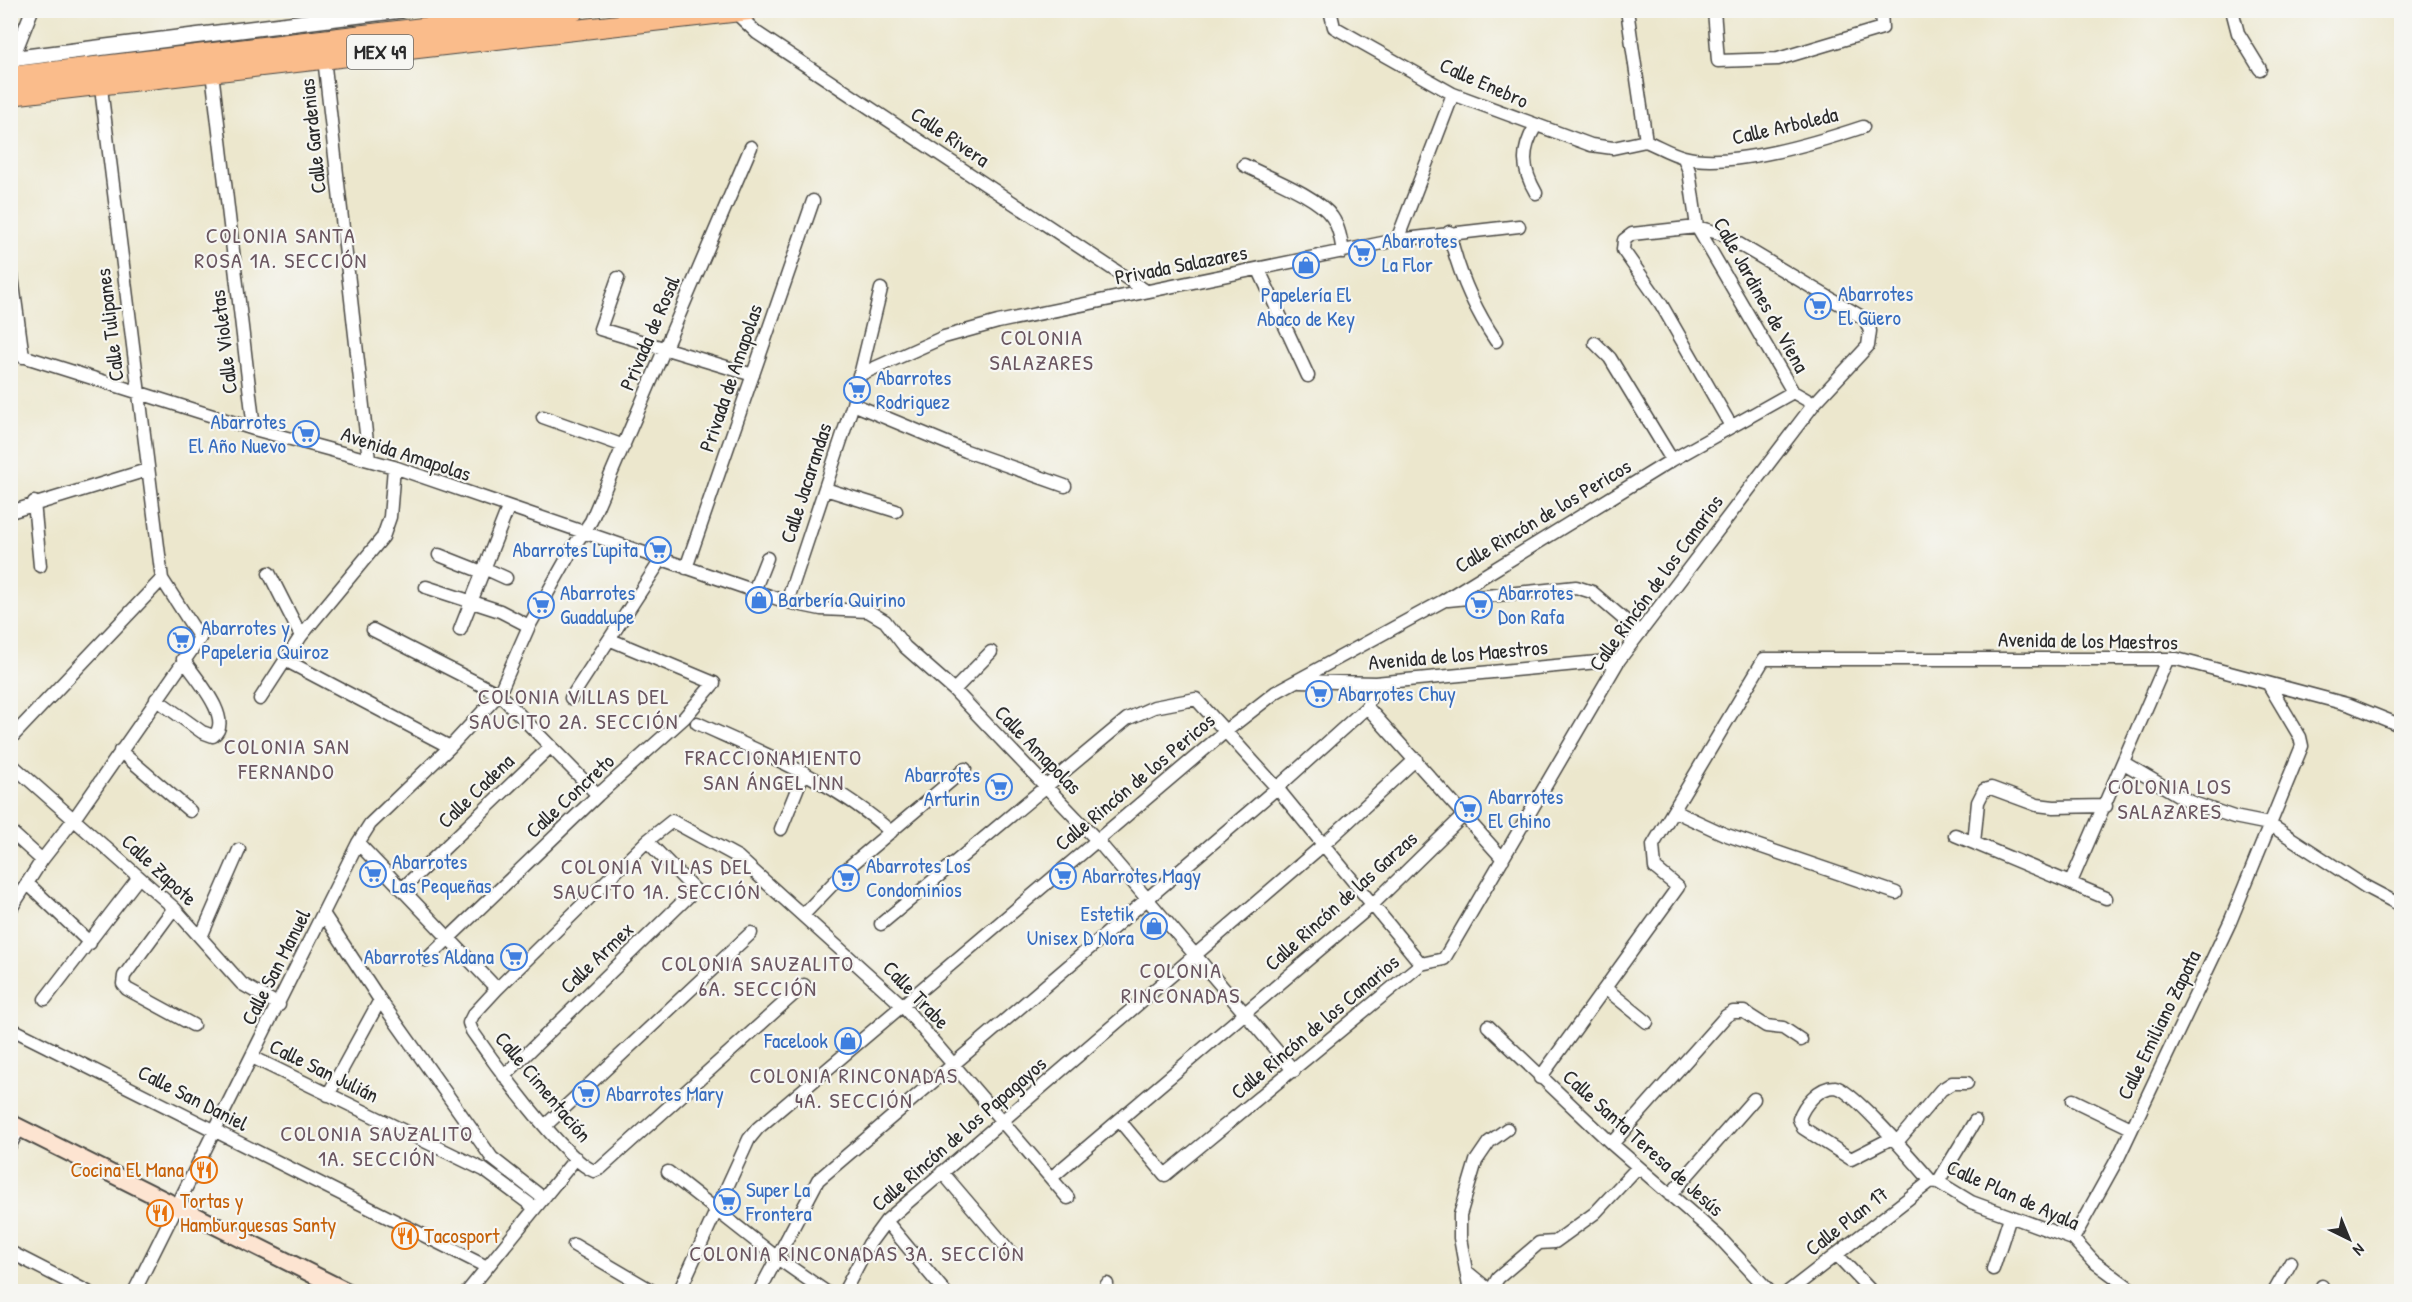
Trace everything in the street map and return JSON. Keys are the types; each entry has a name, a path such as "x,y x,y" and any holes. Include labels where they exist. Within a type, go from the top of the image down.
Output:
{"main road":[{"name":"MEX 49","path":"540,20 575,10"},
{"name":"MEX 49","path":"10,95 100,76 373,44 540,20 742,11"},
{"name":"MEX 49","path":"11,65 100,76 212,72 324,58 373,44"},
{"path":"15,1125 348,1292"}],"street":[{"path":"32,10 11,65 369,12 401,10"},
{"name":"Calle Enebro","path":"1330,10 1334,27 1453,94 1535,127 1591,146 1613,148 1646,141"},
{"path":"1627,10 1646,141"},
{"path":"1714,10 1718,61 1778,59 1835,44 1882,28 1881,10"},
{"path":"2232,10 2238,33 2260,69"},
{"name":"Calle Rivera","path":"742,11 757,33 1146,291"},
{"path":"369,12 373,44"},
{"name":"Calle Gardenias","path":"324,58 369,460"},
{"name":"Calle Violetas","path":"212,72 254,429"},
{"name":"Calle Tulipanes","path":"100,76 162,579"},
{"path":"1397,240 1453,94"},
{"path":"1535,127 1527,141 1523,160 1536,193"},
{"name":"Calle Arboleda","path":"1646,141 1684,158 1732,159 1830,138 1863,127"},
{"name":"Privada de Rosal","path":"529,626 591,521 751,147"},
{"name":"Calle Jardines de Viena","path":"1684,158 1689,171 1697,227 1793,392 1814,404"},
{"path":"1244,165 1320,204 1335,222 1343,252"},
{"name":"Privada de Amapolas","path":"686,567 813,201"},
{"name":"Privada Salazares","path":"859,375 944,337 998,322 1397,240 1449,232 1519,226"},
{"path":"1697,227 1632,234 1624,240 1623,250 1662,304 1731,426"},
{"name":"Calle Rincón de los Canarios","path":"1119,1120 1164,1175 1294,1071 1421,964 1444,959 1619,660 1814,404 1868,346 1870,331 1865,319 1722,234 1697,227"},
{"path":"1449,232 1457,268 1481,318 1496,341"},
{"path":"10,262 16,355"},
{"path":"1259,270 1308,376"},
{"path":"618,278 600,329 753,375"},
{"name":"Calle Jacarandas","path":"787,602 853,404 881,289"},
{"path":"1595,343 1610,358 1672,460"},
{"name":"Avenida Amapolas","path":"16,355 138,391 254,429 394,467 582,534 787,602"},
{"name":"Calle Rincón de los Pericos","path":"679,1292 749,1139 758,1128 1226,731 1276,692 1300,681 1443,601 1672,460 1793,392"},
{"path":"853,404 966,452 1065,486"},
{"path":"543,417 624,446"},
{"path":"260,699 301,636 382,537 390,517 394,467"},
{"path":"10,512 34,502 147,470"},
{"path":"825,489 896,511"},
{"path":"34,502 40,566"},
{"path":"460,630 508,508"},
{"path":"439,555 506,578"},
{"path":"754,591 767,558"},
{"path":"571,698 662,560"},
{"path":"269,573 301,636"},
{"path":"10,739 162,579 200,638 183,659 74,819 42,860 10,910"},
{"path":"426,587 471,601 529,626"},
{"path":"1443,601 1576,587 1592,592 1640,633"},
{"name":"Calle Amapolas","path":"787,602 821,609 868,611 885,621 905,647 954,690 1096,839 1294,1071"},
{"name":"Calle San Manuel","path":"134,1292 358,843 370,824 450,747 499,694 529,626"},
{"path":"373,630 499,694 598,795"},
{"name":"Calle Concreto","path":"426,960 598,795 684,718 714,683 611,640"},
{"path":"954,690 991,651"},
{"name":"Avenida de los Maestros","path":"1674,811 1764,659 2166,660 2177,658 2269,685 2350,705 2402,726"},
{"path":"156,699 202,732 213,736 218,732 221,727 220,714 183,659"},
{"path":"285,660 450,747"},
{"name":"Avenida de los Maestros","path":"1300,681 1375,683 1619,660"},
{"path":"2071,882 2106,806 2166,660"},
{"path":"759,1292 818,1180 1276,789 1367,707 1375,683"},
{"name":"Calle Emiliano Zapata","path":"2073,1239 2119,1156 2230,922 2301,746 2300,737 2269,685"},
{"path":"881,924 1127,719 1154,707 1196,699 1276,789 1421,964"},
{"path":"1367,707 1503,858"},
{"path":"697,723 820,780 869,812 891,832"},
{"name":"Calle Cadena","path":"402,889 550,746"},
{"path":"120,751 190,811"},
{"name":"Calle Rincón de los Papagayos","path":"844,1292 869,1244 885,1221 1323,845 1416,759"},
{"name":"Calle Zapote","path":"10,763 174,908 242,984 279,1005"},
{"path":"2124,763 2190,802 2234,817 2269,824 2366,887 2402,906"},
{"path":"804,914 850,866 965,768"},
{"path":"781,829 804,772"},
{"path":"1974,843 1978,802 1984,790 1991,788 2037,805 2106,806"},
{"path":"1540,1078 1678,887 1655,868 1652,857 1653,845 1674,811 1724,834 1896,893"},
{"name":"Calle Rincón de las Garzas","path":"1050,1178 1372,905 1464,815"},
{"name":"Calle Trabe","path":"469,1023 472,1015 497,989 646,841 672,821 685,826 738,857 804,914 902,1005 1068,1198"},
{"path":"10,831 42,860"},
{"path":"1955,835 2106,898"},
{"name":"Calle Armex","path":"504,1076 695,890 646,841"},
{"path":"358,843 497,989"},
{"path":"201,937 238,850"},
{"path":"45,999 139,877"},
{"path":"27,883 90,943"},
{"path":"174,908 124,976 123,984 127,989 193,1025"},
{"path":"324,915 380,1000 492,1158 543,1197"},
{"path":"546,1125 751,933"},
{"name":"Calle Cimentación","path":"469,1023 472,1031 504,1076 576,1158 594,1171 602,1168 804,986"},
{"path":"1605,988 1647,1022"},
{"path":"328,1095 380,1000"},
{"path":"1612,1144 1726,1016 1733,1012 1744,1012 1766,1026 1783,1028 1801,1040"},
{"name":"Calle Santa Teresa de Jesús","path":"1488,1026 1540,1078 1612,1144 1719,1237 1770,1292"},
{"name":"Calle San Daniel","path":"10,1028 487,1267"},
{"name":"Calle San Julián","path":"252,1057 484,1170 535,1208"},
{"path":"1894,1140 1941,1090 1952,1083 1967,1083"},
{"name":"Calle Plan de Ayala","path":"1894,1140 1851,1159 1803,1128 1800,1119 1803,1107 1822,1090 1836,1087 1847,1092 1935,1181 1971,1202 2073,1239 2093,1262 2135,1292"},
{"path":"1670,1195 1754,1099"},
{"path":"2073,1100 2131,1128"},
{"name":"Calle Plan 17","path":"1788,1292 1935,1181 1975,1121"},
{"path":"10,1145 15,1125"},
{"path":"1470,1292 1460,1238 1460,1215 1476,1161 1489,1142 1507,1129"},
{"path":"484,1170 492,1158"},
{"path":"467,1292 576,1158"},
{"path":"1466,1271 1489,1291 1498,1278 1539,1243 1556,1242 1595,1213 1638,1167"},
{"path":"668,1172 776,1257 826,1292"},
{"path":"942,1172 1012,1254"},
{"path":"1993,1269 2010,1217"},
{"path":"885,1221 945,1292"},
{"path":"574,1245 654,1292"},
{"path":"10,1251 88,1292"},
{"path":"1838,1255 1872,1292"},
{"path":"2274,1292 2290,1262"}],"place":[{"name":"Abarrotes La Flor","path":"1362,253"},
{"name":"Papelería El Abaco de Key","path":"1306,265"},
{"name":"Abarrotes El Güero","path":"1818,306"},
{"name":"Abarrotes Rodriguez","path":"857,390"},
{"name":"Abarrotes El Año Nuevo","path":"306,434"},
{"name":"Abarrotes Lupita","path":"658,550"},
{"name":"Barbería Quirino","path":"759,600"},
{"name":"Abarrotes Guadalupe","path":"541,605"},
{"name":"Abarrotes Don Rafa","path":"1479,605"},
{"name":"Abarrotes y Papeleria Quiroz","path":"181,640"},
{"name":"Abarrotes Chuy","path":"1319,694"},
{"name":"Abarrotes Arturin","path":"999,787"},
{"name":"Abarrotes El Chino","path":"1468,809"},
{"name":"Abarrotes Las Pequeñas","path":"373,874"},
{"name":"Abarrotes Magy","path":"1063,876"},
{"name":"Abarrotes Los Condominios","path":"846,878"},
{"name":"Estetik Unisex D Nora","path":"1154,926"},
{"name":"Abarrotes Aldana","path":"514,957"},
{"name":"Facelook","path":"848,1041"},
{"name":"Abarrotes Mary","path":"586,1094"},
{"name":"Cocina El Mana","path":"204,1170"},
{"name":"Super La Frontera","path":"727,1202"},
{"name":"Tortas y Hamburguesas Santy","path":"160,1213"},
{"name":"Tacosport","path":"405,1236"}],"district":[{"name":"COLONIA SANTA ROSA 1A. SECCIÓN","path":"281,248"},
{"name":"COLONIA SALAZARES","path":"1042,350"},
{"name":"COLONIA VILLAS DEL SAUCITO 2A. SECCIÓN","path":"574,708"},
{"name":"COLONIA SAN FERNANDO","path":"287,758"},
{"name":"FRACCIONAMIENTO SAN ÁNGEL INN","path":"774,770"},
{"name":"COLONIA LOS SALAZARES","path":"2170,798"},
{"name":"COLONIA VILLAS DEL SAUCITO 1A. SECCIÓN","path":"657,878"},
{"name":"COLONIA SAUZALITO 6A. SECCIÓN","path":"758,976"},
{"name":"COLONIA RINCONADAS","path":"1181,982"},
{"name":"COLONIA RINCONADAS 4A. SECCIÓN","path":"854,1088"},
{"name":"COLONIA SAUZALITO 1A. SECCIÓN","path":"377,1146"},
{"name":"COLONIA RINCONADAS 3A. SECCIÓN","path":"857,1253"}]}
